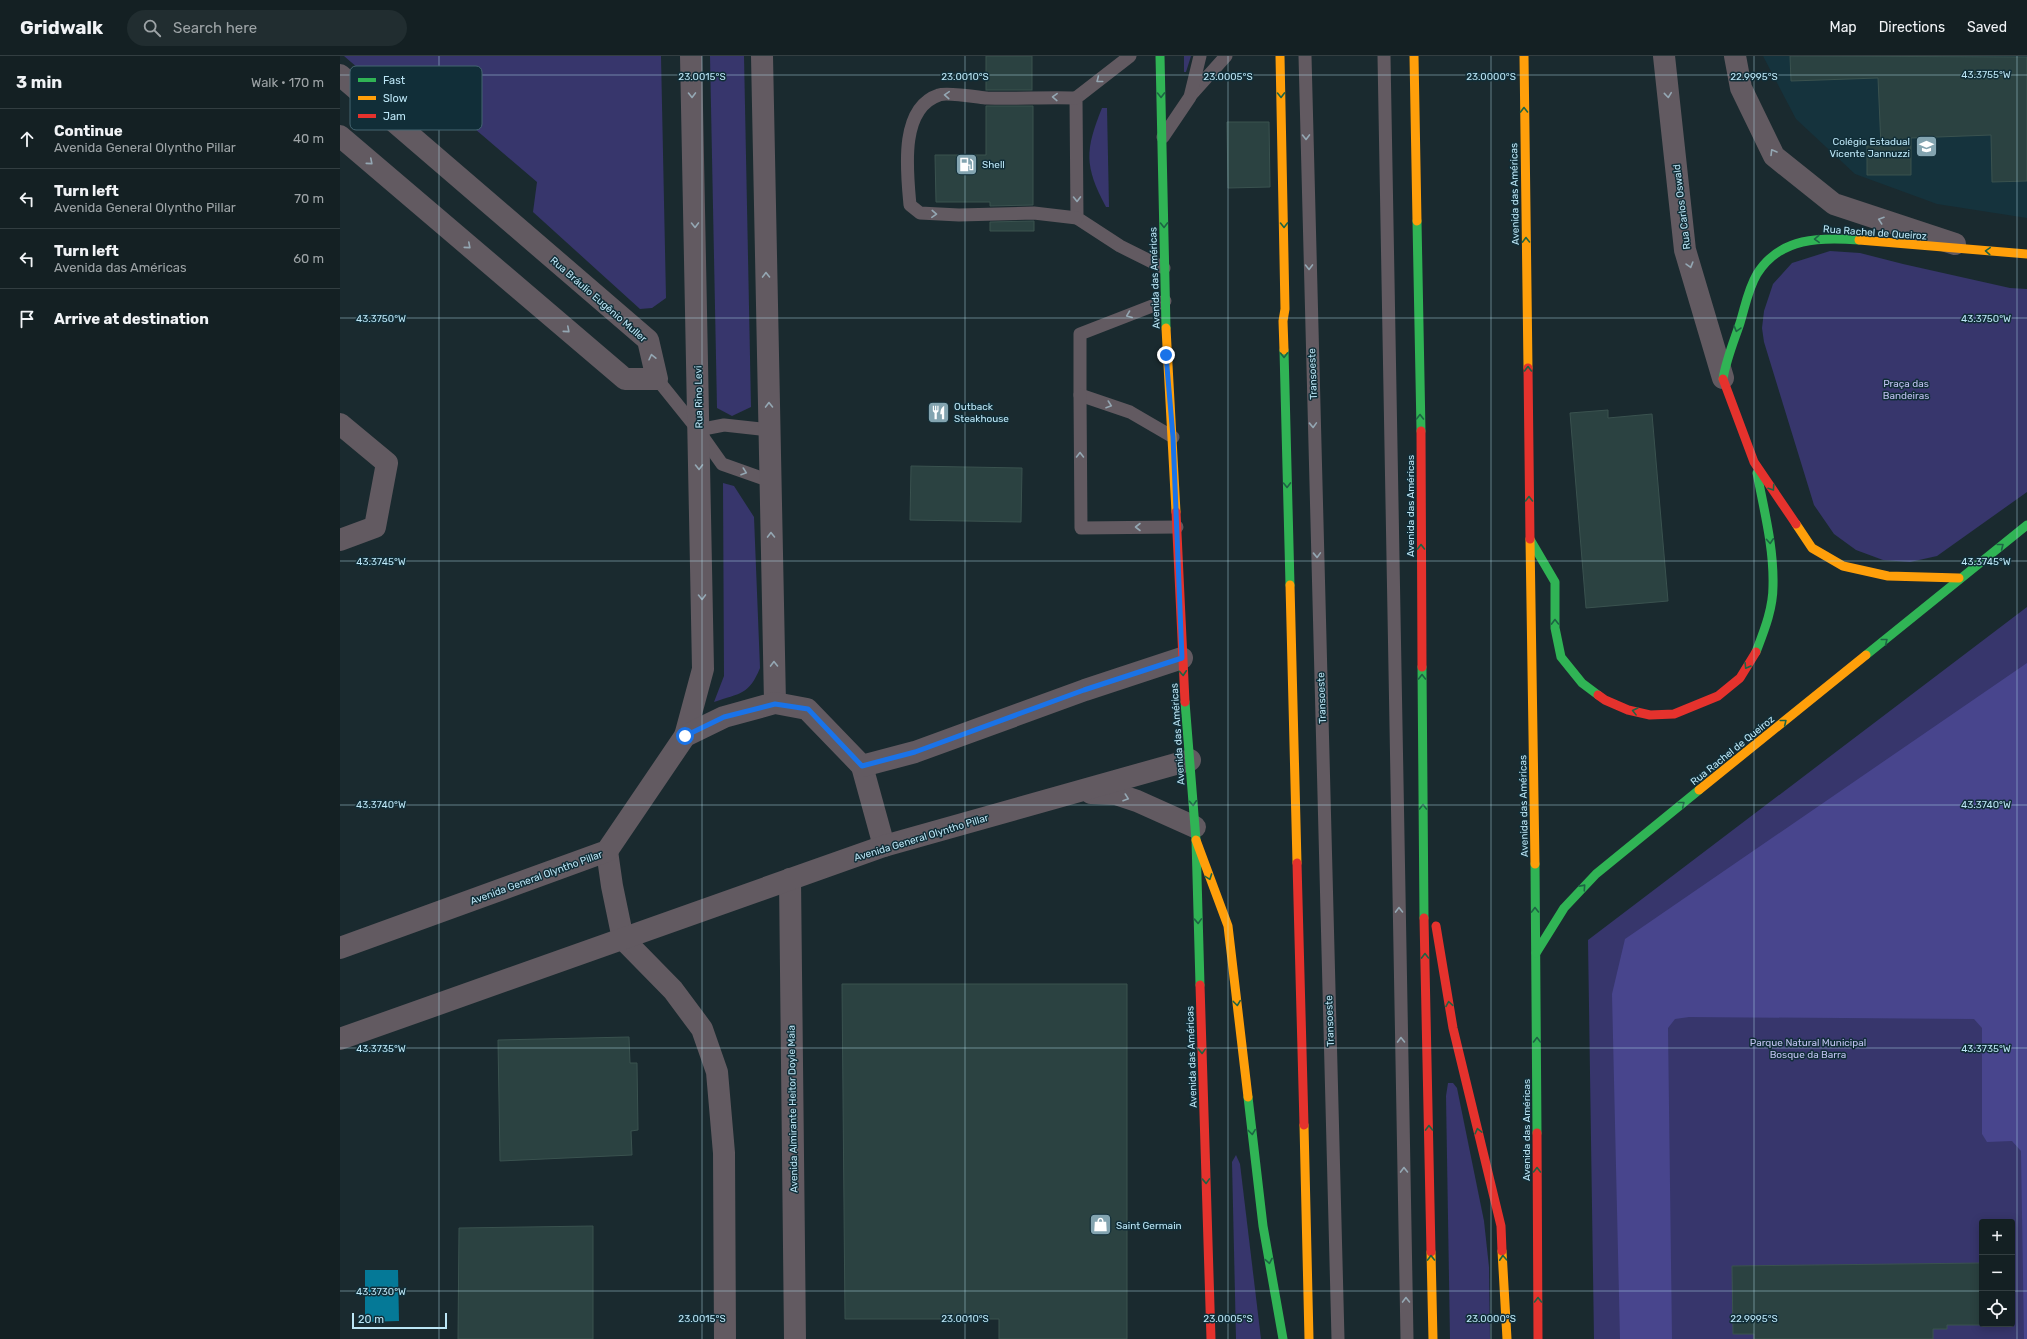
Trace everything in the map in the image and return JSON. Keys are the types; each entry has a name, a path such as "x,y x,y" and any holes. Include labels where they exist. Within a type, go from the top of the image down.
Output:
{"main road":[{"name":"Avenida das Américas","path":"1160,56 1166,355 1173,437 1182,658 1195,833 1211,1339"},
{"path":"1280,56 1285,309 1283,321 1309,1339"},
{"name":"Avenida das Américas","path":"1414,56 1420,355 1423,846 1433,1339"},
{"name":"Avenida das Américas","path":"1524,56 1529,538 1536,953 1538,1339"},
{"name":"Rua Rachel de Queiroz","path":"1723,378 1750,289 1758,273 1773,257 1788,246 1812,239 1843,239 2027,254"},
{"path":"1529,538 1555,582 1555,628 1561,657 1582,682 1605,700 1628,710 1650,715 1674,714 1718,696 1740,678 1755,653 1766,627 1773,587 1769,534 1754,462 1723,378"},
{"path":"1754,462 1812,548 1843,566 1888,576 1959,578"},
{"name":"Rua Rachel de Queiroz","path":"1536,953 1564,908 1596,874 1916,616 1959,578 2027,525"},
{"path":"1195,833 1228,926 1263,1226 1283,1339"},
{"path":"1423,846 1452,1028 1501,1226 1507,1339"}],"street":[{"name":"Rua Rino Levi","path":"685,736 703,669 691,56"},
{"path":"762,56 775,704"},
{"name":"Rua Carlos Oswald","path":"1664,56 1685,250 1723,378"},
{"path":"1734,56 1741,88 1774,156 1834,204 1971,250"},
{"name":"Rua Bráulio Eugênio Muller","path":"340,75 350,84"},
{"name":"Rua Bráulio Eugênio Muller","path":"404,130 648,340 657,379"},
{"path":"340,136 624,379 657,379"},
{"path":"340,424 387,462 375,527 340,540"},
{"path":"884,846 862,766 915,752 1084,690 1182,658"},
{"name":"Avenida General Olyntho Pillar","path":"340,948 607,851 685,736 724,717 775,704 808,709 862,766"},
{"name":"Avenida General Olyntho Pillar","path":"340,1039 884,846 1190,760"},
{"name":"Avenida General Olyntho Pillar","path":"1074,792 1116,794 1137,801 1195,833"},
{"path":"607,851 612,886 624,939 673,990 702,1029 717,1072 724,1153 725,1339"},
{"name":"Avenida Almirante Heitor Doyle Maia","path":"790,879 795,1339"}],"lane":[{"path":"1130,56 1076,98 986,98 939,94 921,105 909,133 907,172 910,205 920,213 959,215 1034,213 1077,218 1120,246 1164,268"},
{"path":"1190,97 1200,56"},
{"path":"1162,139 1190,97 1226,56"},
{"name":"Transoeste","path":"1304,56 1338,1339"},
{"path":"1384,56 1407,1339"},
{"path":"1076,98 1077,218"},
{"path":"1166,301 1080,334 1081,528 1177,527"},
{"path":"657,379 698,430 722,464 770,481"},
{"path":"1080,395 1130,412 1173,437"},
{"path":"698,430 724,425 770,430"}],"shaded area":[{"name":"Colégio Estadual Vicente Jannuzzi","path":"1763,56 2027,56 2027,218 1937,204 1855,174 1796,119"},
{"path":"2027,663 2027,1339 2024,1339 2021,1151 2012,1141 1987,1142 1982,1134 1982,1028 1974,1019 1689,1017 1675,1019 1668,1028 1672,1339 1620,1339 1612,994 1625,939"}],"green space":[{"path":"344,56 661,56 666,298 652,308 640,309 533,212 537,182 476,130 482,130 482,66 356,66"},
{"path":"710,56 744,56 751,407 732,416 717,408"},
{"path":"1184,56 1191,56 1186,72 1184,72"},
{"path":"1102,108 1107,108 1109,207 1106,207 1099,193 1094,180 1089,158 1092,135"},
{"name":"Praça das Bandeiras","path":"1830,251 1860,253 2010,288 2027,289 2027,492 1937,556 1910,562 1883,560 1856,550 1834,534 1814,505 1764,342 1762,328 1764,311 1773,284 1792,263"},
{"path":"723,483 734,486 754,517 760,668 752,683 743,692 714,702 724,676"},
{"name":"Parque Natural Municipal Bosque da Barra","path":"2027,607 2027,1339 1594,1339 1588,940"},
{"path":"1448,1083 1453,1083 1457,1088 1484,1221 1489,1267 1490,1339 1450,1339 1446,1096"},
{"path":"1236,1155 1240,1164 1261,1339 1236,1339 1232,1162"}],"water":[{"path":"365,1270 398,1270 399,1321 365,1322"}],"building":[{"path":"986,56 1032,56 1032,90 986,90"},
{"path":"1790,56 2027,57 2027,181 1992,182 1991,135 1911,138 1911,175 1867,175 1867,146 1881,146 1878,78 1791,81"},
{"path":"986,106 1033,106 1033,205 990,206 990,202 936,202 935,155 986,155"},
{"path":"1227,122 1269,122 1270,187 1228,188"},
{"path":"1034,221 1034,231 990,231 990,222"},
{"path":"1608,410 1608,418 1652,414 1668,601 1586,608 1570,413"},
{"path":"911,466 1022,468 1021,522 910,520"},
{"path":"842,984 1127,984 1127,1339 999,1339 999,1319 845,1319"},
{"path":"629,1037 630,1063 637,1063 638,1130 631,1131 632,1155 500,1161 498,1040"},
{"path":"593,1226 593,1339 458,1339 459,1228"},
{"path":"1979,1263 1979,1325 1947,1325 1947,1329 1933,1329 1933,1339 1754,1339 1754,1334 1733,1334 1732,1266"}],"traffic: fast":[{"path":"1160,56 1166,328"},
{"path":"1417,221 1421,431"},
{"path":"1723,379 1728,358 1751,286 1757,274 1766,262 1789,246 1802,242 1830,239 1859,240"},
{"path":"1284,350 1290,585"},
{"path":"1756,652 1765,628 1773,595 1772,558 1757,473"},
{"path":"1866,655 2027,525"},
{"path":"1531,541 1555,582 1555,628 1561,657 1582,683 1598,695"},
{"path":"1422,667 1424,918"},
{"path":"1185,702 1196,840 1200,985"},
{"path":"1536,953 1564,908 1596,874 1699,790"},
{"path":"1535,864 1537,1133"},
{"path":"1248,1097 1263,1226 1283,1339"}],"traffic: slow":[{"path":"1280,56 1285,309 1283,321 1284,350"},
{"path":"1414,56 1417,221"},
{"path":"1524,56 1528,368"},
{"path":"1859,240 2027,254"},
{"path":"1166,328 1176,512"},
{"path":"1796,524 1812,548 1843,566 1888,576 1959,578"},
{"path":"1530,539 1535,864"},
{"path":"1290,585 1297,863"},
{"path":"1699,790 1866,655"},
{"path":"1196,840 1228,926 1248,1097"},
{"path":"1304,1125 1309,1339"},
{"path":"1502,1251 1507,1339"},
{"path":"1431,1252 1433,1339"}],"traffic: jam":[{"path":"1528,368 1530,539"},
{"path":"1723,379 1754,462 1796,524"},
{"path":"1421,431 1422,667"},
{"path":"1176,512 1185,702"},
{"path":"1598,695 1605,700 1628,710 1650,715 1674,714 1718,696 1740,678 1756,652"},
{"path":"1297,863 1304,1125"},
{"path":"1424,918 1431,1252"},
{"path":"1436,926 1453,1028 1501,1226 1502,1251"},
{"path":"1200,985 1211,1339"},
{"path":"1537,1133 1538,1339"}],"place":[{"name":"Colégio Estadual Vicente Jannuzzi","path":"1926,147"},
{"name":"Shell","path":"967,164"},
{"name":"Outback Steakhouse","path":"939,412"},
{"name":"Saint Germain","path":"1101,1225"}],"route":[{"path":"685,736 724,717 775,704 808,709 862,766 915,752 1084,690 1182,658 1173,437 1166,355"}]}
